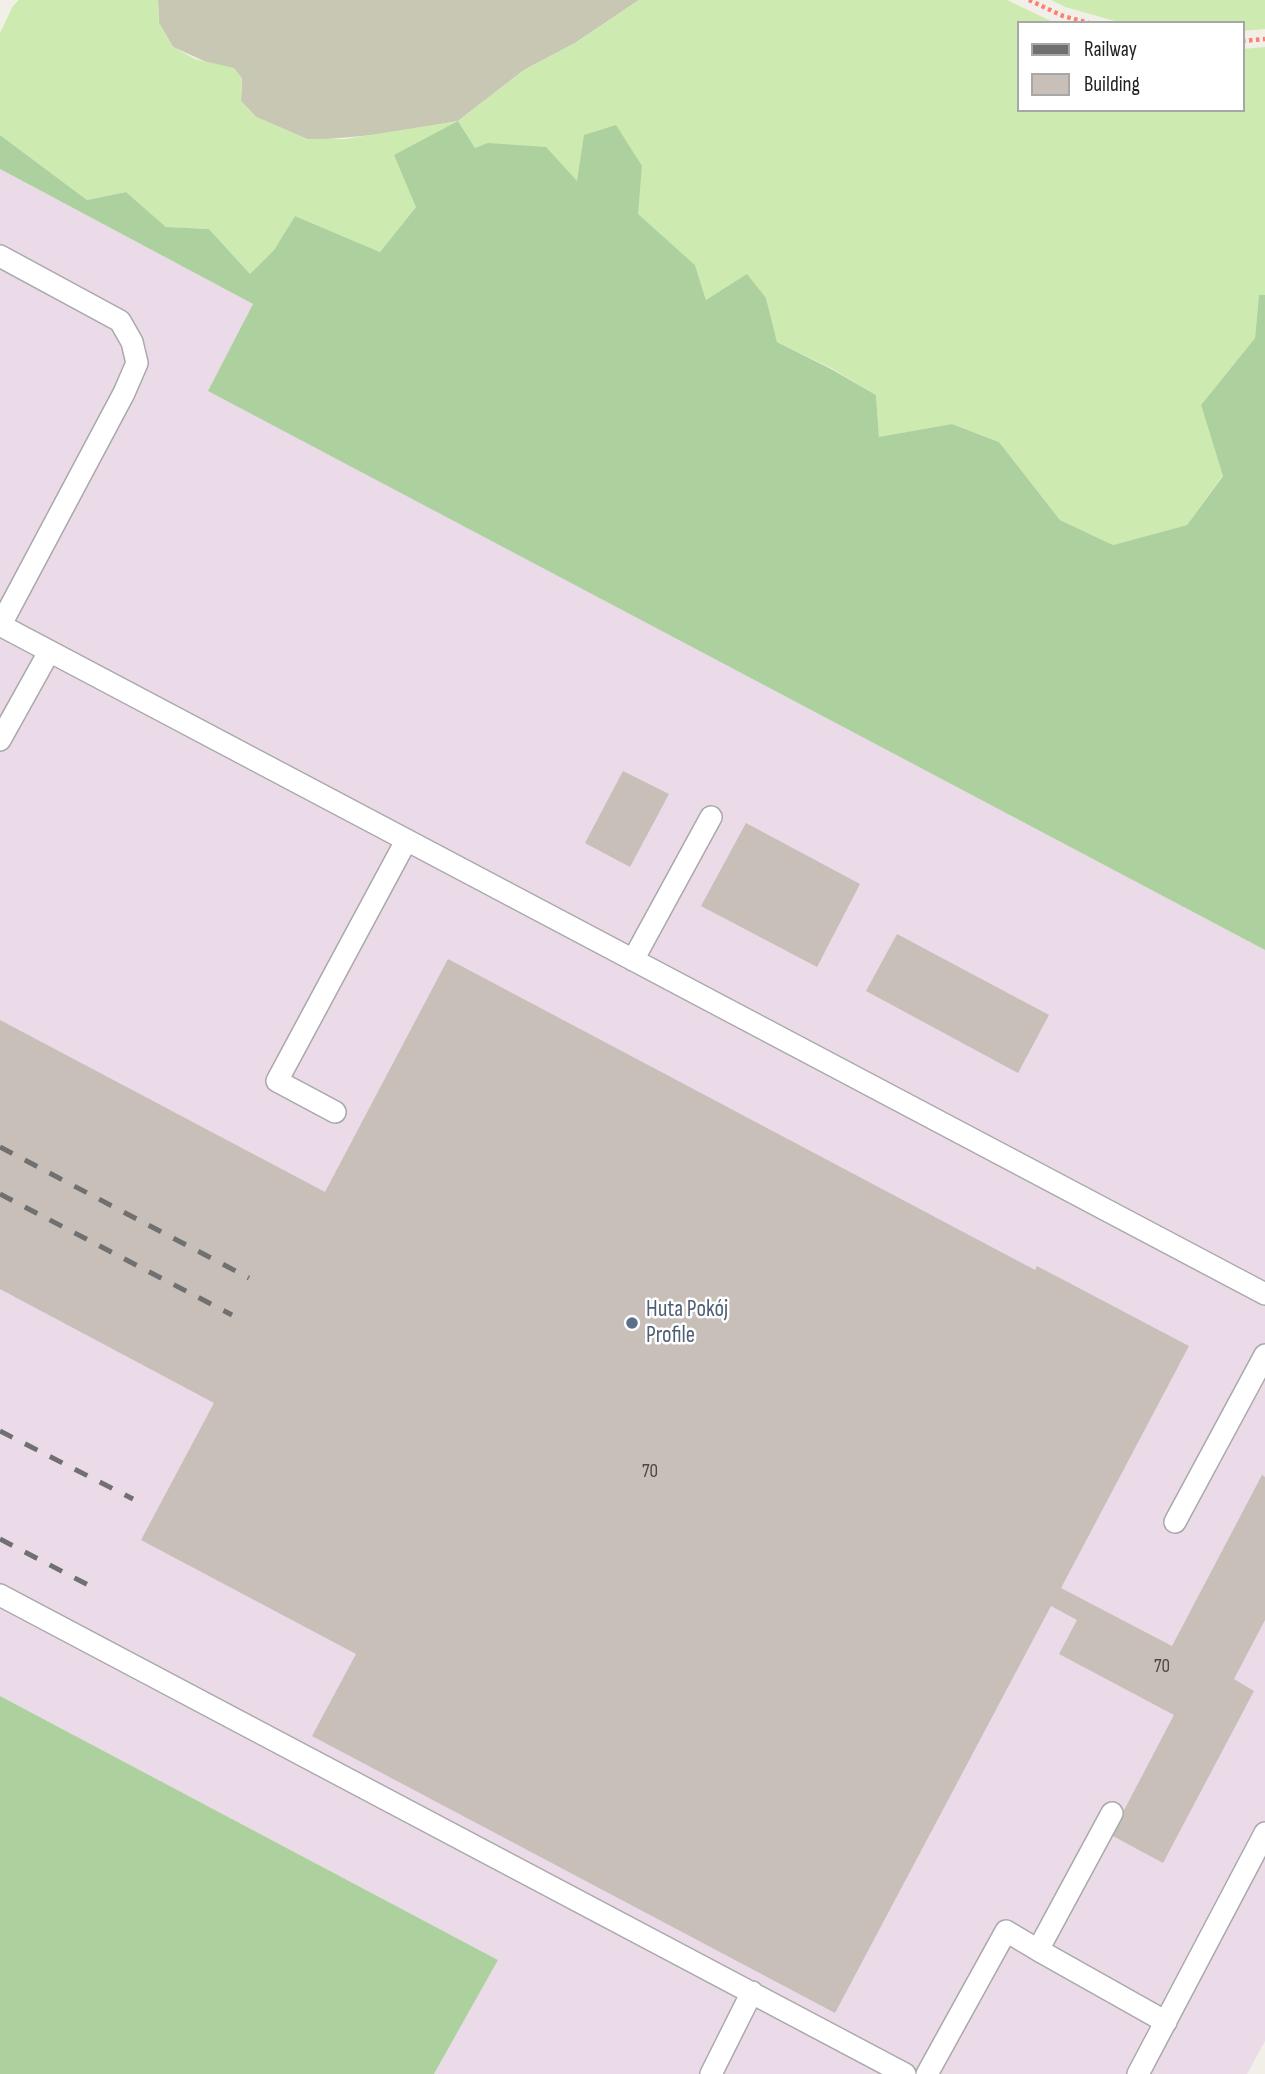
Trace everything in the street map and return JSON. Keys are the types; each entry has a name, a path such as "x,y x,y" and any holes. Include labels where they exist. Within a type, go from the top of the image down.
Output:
{"lane":[{"path":"0,256 120,321 132,342 137,363 124,393 0,626 1265,1294"},
{"path":"0,740 49,652"},
{"path":"633,960 711,817"},
{"path":"335,1112 277,1081 406,841"},
{"path":"1175,1522 1265,1355"},
{"path":"0,1595 905,2074"},
{"path":"1038,1950 1112,1813"},
{"path":"1138,2074 1265,1833"},
{"path":"926,2074 1006,1931 1166,2022"},
{"path":"710,2074 751,1992"}],"path":[{"path":"1029,0 1063,16 1082,21"},
{"path":"1244,41 1265,39"}],"shaded area":[{"path":"158,0 639,0 575,43 524,70 458,121 386,134 307,139 256,117 241,101 242,78 173,47 159,23"},
{"name":"Huta Pokój Profile","path":"0,169 253,304 209,391 1265,950 1265,2041 1247,2074 434,2074 498,1960 0,1696"}],"green space":[{"path":"19,0 158,0 159,23 173,47 195,59 234,68 242,78 241,101 256,117 307,139 345,139 458,121 416,207 380,252 295,216 274,250 250,274 209,229 166,227 126,192 87,200 0,135 0,33 13,6"},
{"path":"639,0 1007,0 1051,21 1016,21 1016,112 1244,112 1244,49 1265,47 1265,295 1259,296 1255,338 1201,405 1223,475 1187,525 1113,545 1060,520 999,442 952,424 879,438 876,395 831,368 777,342 766,298 706,300 695,265 637,214 642,166 577,182 475,148 458,121 524,70 575,43"},
{"path":"1051,0 1265,0 1265,29 1244,31 1244,21 1115,21 1065,7"},
{"path":"458,121 475,148 488,143 546,147 577,181 584,135 616,125 642,166 638,214 695,265 706,300 747,274 766,298 777,342 876,395 879,437 952,424 999,442 1060,520 1113,545 1187,525 1223,476 1201,405 1255,338 1259,295 1265,295 1265,950 208,391 253,304 0,169 0,135 87,200 126,192 166,227 209,229 250,274 274,250 295,216 380,252 416,207 394,155"},
{"path":"0,1696 498,1960 434,2074 0,2074"}],"building":[{"path":"623,771 669,794 630,867 585,843"},
{"path":"746,823 860,884 817,967 701,906"},
{"path":"897,934 1049,1015 1018,1073 866,991"},
{"path":"448,959 1035,1270 1037,1266 1189,1346 1061,1588 1172,1646 1262,1475 1265,1477 1265,1620 1234,1679 1254,1691 1163,1863 1111,1835 1174,1715 1059,1654 1077,1620 1051,1606 835,2013 312,1736 356,1654 141,1540 214,1403 0,1289 0,1020 325,1192"}],"railway":[{"path":"0,1147 249,1278"},
{"path":"0,1194 232,1315"},
{"path":"0,1431 133,1499"},
{"path":"0,1539 92,1587"}],"place":[{"name":"Huta Pokój Profile","path":"632,1323"}]}
